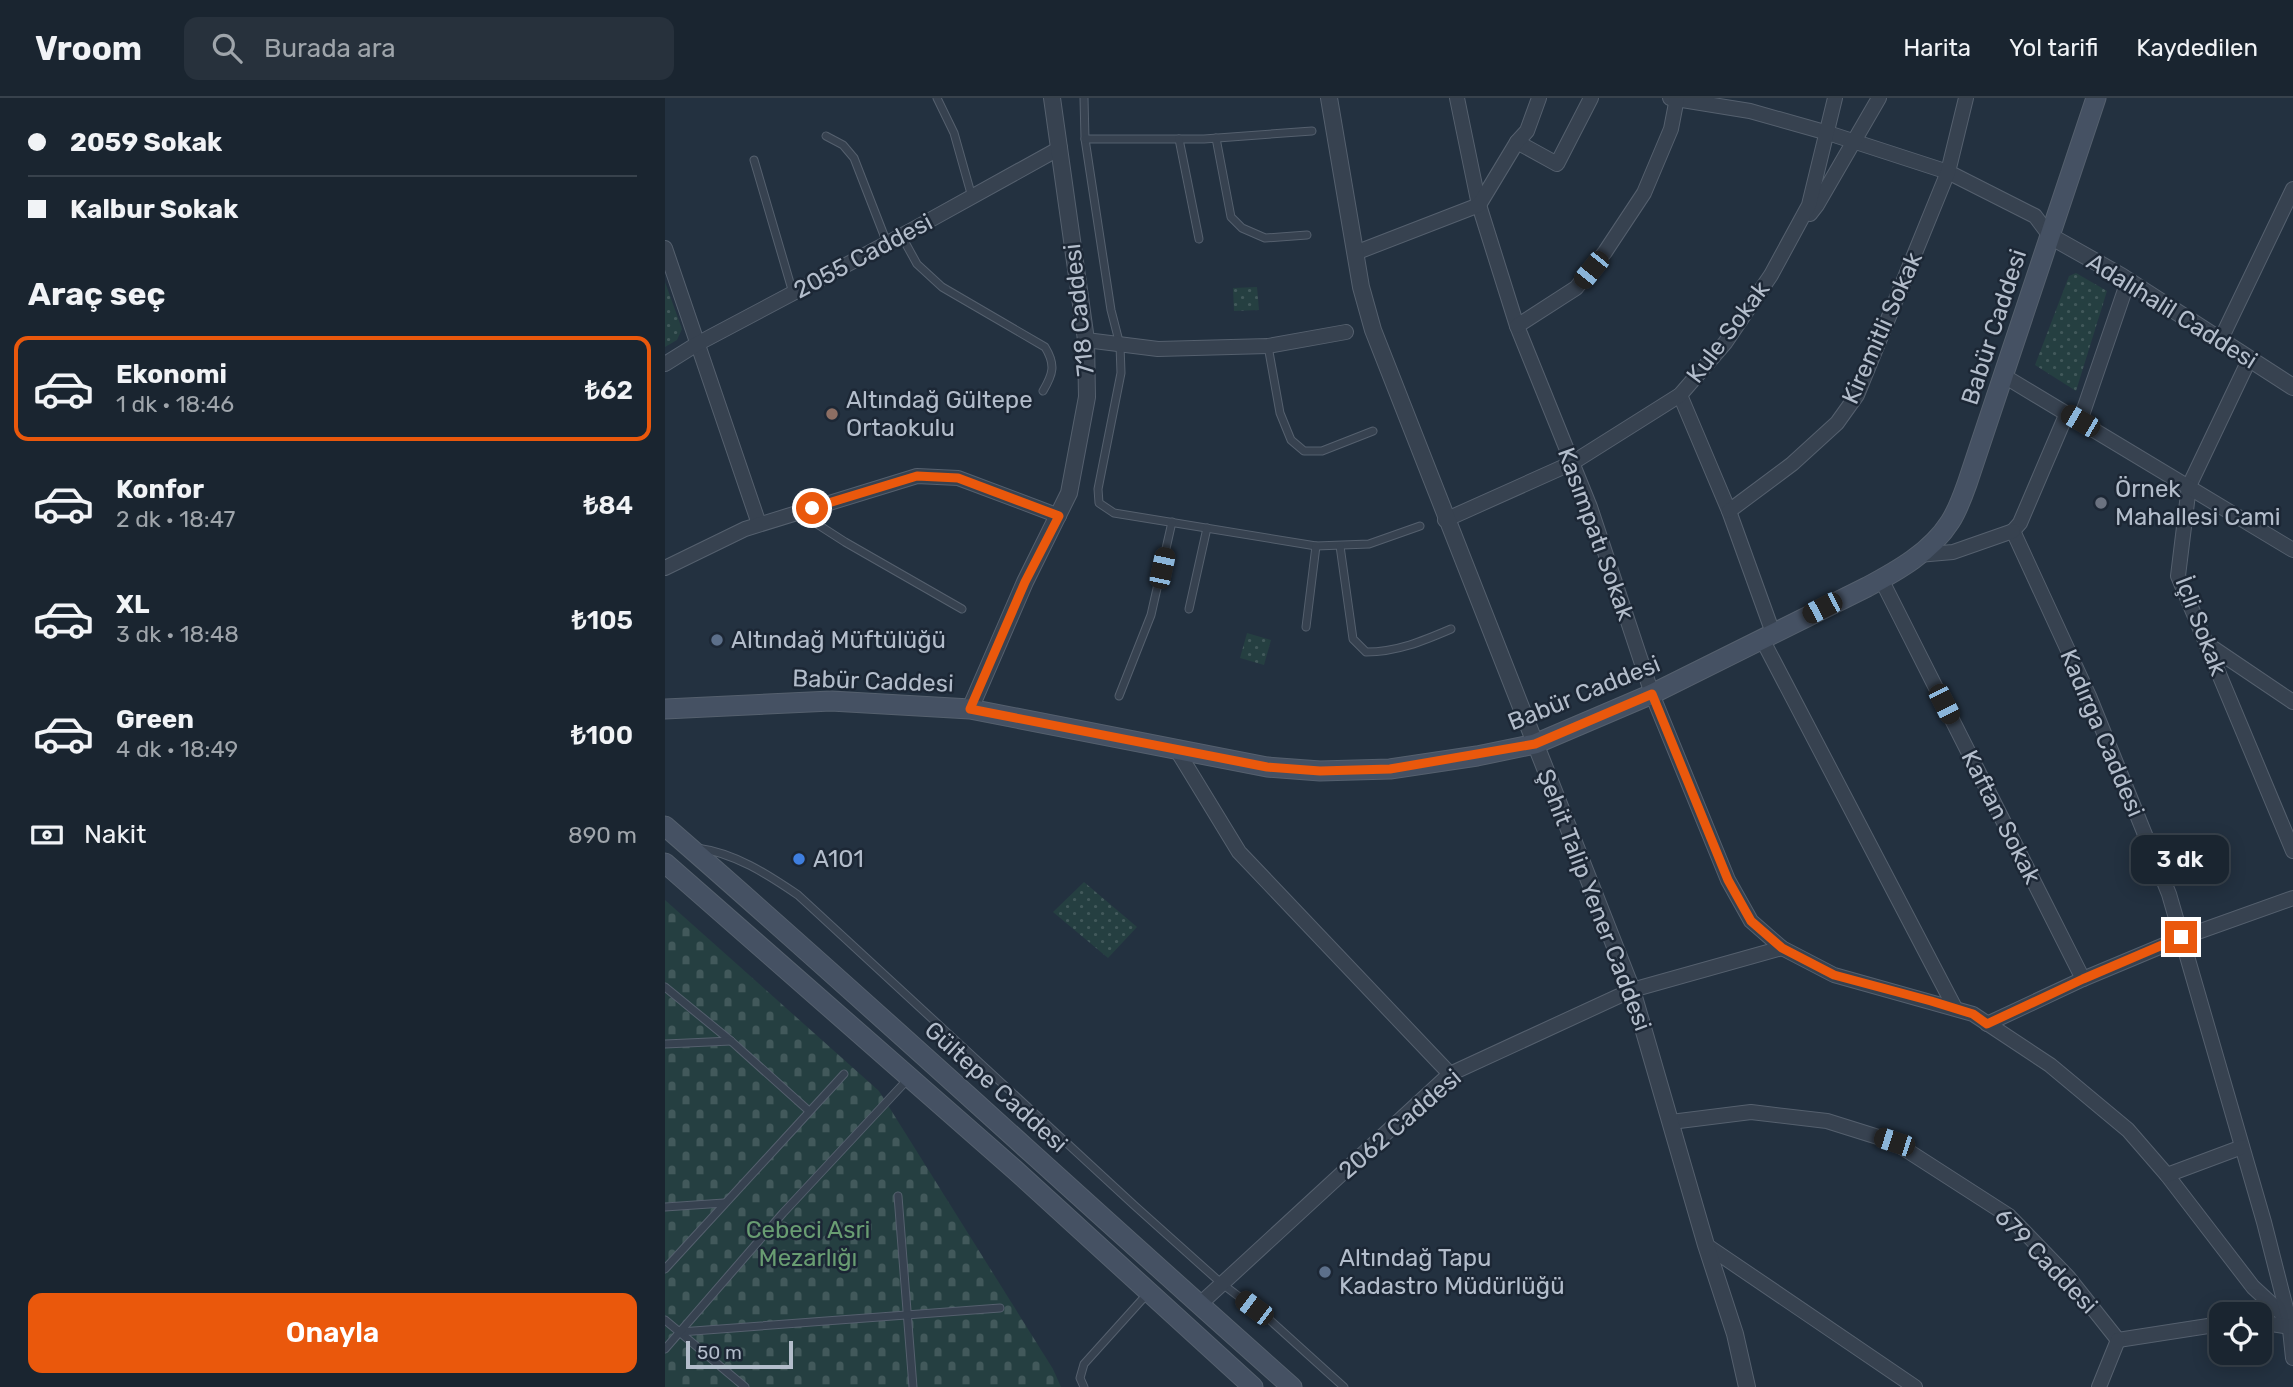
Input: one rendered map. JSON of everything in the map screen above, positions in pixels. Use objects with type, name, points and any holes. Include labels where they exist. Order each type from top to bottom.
[{"type":"main road","name":"Babür Caddesi","points":[[669,710],[831,701],[970,709],[1267,767],[1320,771],[1390,769],[1535,744],[1652,694],[1881,579],[1918,555],[1944,531],[1958,508],[2096,98]]},
{"type":"main road","name":"Gültepe Caddesi","points":[[665,826],[1031,1150],[1292,1387]]},
{"type":"main road","name":"Gültepe Caddesi","points":[[665,863],[910,1078],[1253,1387]]},
{"type":"street","name":"718 Caddesi","points":[[970,709],[1025,582],[1069,493],[1087,397],[1086,340],[1052,98]]},
{"type":"street","name":"Şehit Talip Yener Caddesi","points":[[1329,98],[1355,253],[1373,330],[1445,520],[1632,990],[1737,1343],[1747,1387]]},
{"type":"street","name":"Kasımpatı Sokak","points":[[1457,98],[1479,205],[1517,327],[1590,507],[1652,694],[1728,880],[1751,921],[1782,948],[1834,975],[1973,1014],[2050,1065],[2128,1130],[2167,1175],[2253,1287],[2289,1324]]},
{"type":"street","points":[[1355,253],[1479,205],[1517,142],[1527,131],[1539,98]]},
{"type":"street","points":[[1517,142],[1557,164],[1591,98]]},
{"type":"street","name":"Kule Sokak","points":[[1445,520],[1572,463],[1680,395],[1725,343],[1771,275],[1809,205],[1835,98]]},
{"type":"street","points":[[1794,232],[1817,205],[1879,98]]},
{"type":"street","name":"Kiremitli Sokak","points":[[1729,511],[1792,464],[1837,423],[1857,395],[1948,172],[1965,98]]},
{"type":"street","points":[[1517,327],[1576,288],[1605,252],[1644,193],[1671,129],[1674,99],[1750,111],[1948,172],[2035,216],[2050,236]]},
{"type":"street","name":"2055 Caddesi","points":[[665,363],[1060,148]]},
{"type":"street","points":[[2220,341],[2293,188]]},
{"type":"street","name":"Adalıhalil Caddesi","points":[[2050,236],[2128,281],[2293,387]]},
{"type":"street","points":[[665,248],[759,524]]},
{"type":"street","points":[[1918,555],[1953,552],[2014,531],[2073,417],[2128,281]]},
{"type":"street","points":[[1086,340],[1158,349],[1268,346],[1346,332]]},
{"type":"street","name":"İçli Sokak","points":[[2249,360],[2189,486],[2178,576],[2293,851]]},
{"type":"street","points":[[2004,376],[2293,550]]},
{"type":"street","points":[[1680,395],[1729,511],[1768,636],[1955,1008]]},
{"type":"street","points":[[665,568],[745,529],[917,476],[958,478],[1059,516]]},
{"type":"street","name":"Kadırga Caddesi","points":[[2014,531],[2089,696],[2169,894],[2242,1147],[2289,1324],[2293,1358]]},
{"type":"street","name":"Kaftan Sokak","points":[[1881,579],[2083,979]]},
{"type":"street","points":[[2206,643],[2293,702]]},
{"type":"street","points":[[1178,751],[1239,852],[1450,1074]]},
{"type":"street","points":[[1987,1024],[2181,937],[2293,898]]},
{"type":"street","name":"2062 Caddesi","points":[[1199,1305],[1450,1074],[1632,990],[1782,948]]},
{"type":"street","name":"679 Caddesi","points":[[1671,1122],[1751,1112],[1826,1121],[1894,1142],[2009,1216],[2068,1277],[2118,1340]]},
{"type":"street","points":[[2167,1175],[2242,1147]]},
{"type":"street","points":[[1706,1245],[1915,1387]]},
{"type":"street","points":[[2272,1323],[2289,1324]]},
{"type":"street","points":[[2099,1387],[2118,1340],[2209,1326]]},
{"type":"lane","points":[[937,98],[954,133],[972,197]]},
{"type":"lane","points":[[1084,98],[1086,139],[1111,310],[1120,345],[1121,373],[1098,489],[1099,503],[1114,513],[1316,546],[1369,544],[1420,526]]},
{"type":"lane","points":[[1086,139],[1216,138],[1312,131]]},
{"type":"lane","points":[[826,136],[843,145],[854,158],[887,243]]},
{"type":"lane","points":[[1216,138],[1231,217],[1242,228],[1265,238],[1307,235]]},
{"type":"lane","points":[[1179,139],[1199,240]]},
{"type":"lane","points":[[754,160],[793,293]]},
{"type":"lane","points":[[901,236],[917,264],[942,287],[1045,347],[1053,359],[1053,373],[1042,391]]},
{"type":"lane","points":[[1268,346],[1280,413],[1291,440],[1304,451],[1322,452],[1373,430]]},
{"type":"lane","points":[[812,508],[817,524],[962,609]]},
{"type":"lane","points":[[1119,696],[1151,615],[1172,522]]},
{"type":"lane","points":[[1189,609],[1207,528]]},
{"type":"lane","points":[[1306,627],[1316,546]]},
{"type":"lane","points":[[1340,547],[1353,639],[1366,652],[1405,648],[1451,629]]},
{"type":"lane","points":[[690,847],[717,851],[755,867],[798,895],[1221,1283],[1271,1321],[1344,1387]]},
{"type":"lane","points":[[665,987],[731,1041],[809,1111]]},
{"type":"lane","points":[[665,1044],[731,1041]]},
{"type":"lane","points":[[665,1269],[844,1074]]},
{"type":"lane","points":[[665,1349],[783,1213],[910,1078]]},
{"type":"lane","points":[[898,1196],[913,1387]]},
{"type":"lane","points":[[665,1207],[725,1203]]},
{"type":"lane","points":[[1084,1387],[1080,1378],[1084,1364],[1148,1292]]},
{"type":"lane","points":[[680,1332],[1000,1308]]},
{"type":"lane","points":[[665,1320],[745,1387]]},
{"type":"green space","points":[[2076,273],[2107,291],[2076,391],[2035,365],[2069,276]]},
{"type":"green space","points":[[665,282],[682,329],[677,340],[665,347]]},
{"type":"green space","points":[[1257,287],[1259,310],[1234,311],[1233,288]]},
{"type":"green space","points":[[1247,633],[1271,640],[1264,665],[1240,658]]},
{"type":"green space","points":[[1084,882],[1137,927],[1108,958],[1053,912]]},
{"type":"green space","name":"Cebeci Asri Mezarlığı","points":[[665,900],[879,1091],[1053,1369],[1061,1387],[665,1387]]},
{"type":"place","name":"Altındağ Gültepe Ortaokulu","points":[[832,414]]},
{"type":"place","name":"Örnek Mahallesi Cami","points":[[2101,503]]},
{"type":"place","name":"Altındağ Müftülüğü","points":[[717,640]]},
{"type":"place","name":"A101","points":[[799,859]]},
{"type":"place","name":"Altındağ Tapu Kadastro Müdürlüğü","points":[[1325,1272]]},
{"type":"route","points":[[812,508],[917,476],[958,478],[1059,516],[1025,582],[970,709],[1267,767],[1320,771],[1390,769],[1517,749],[1535,744],[1652,694],[1728,880],[1751,921],[1782,948],[1834,975],[1973,1014],[1987,1024],[2181,937]]}]
